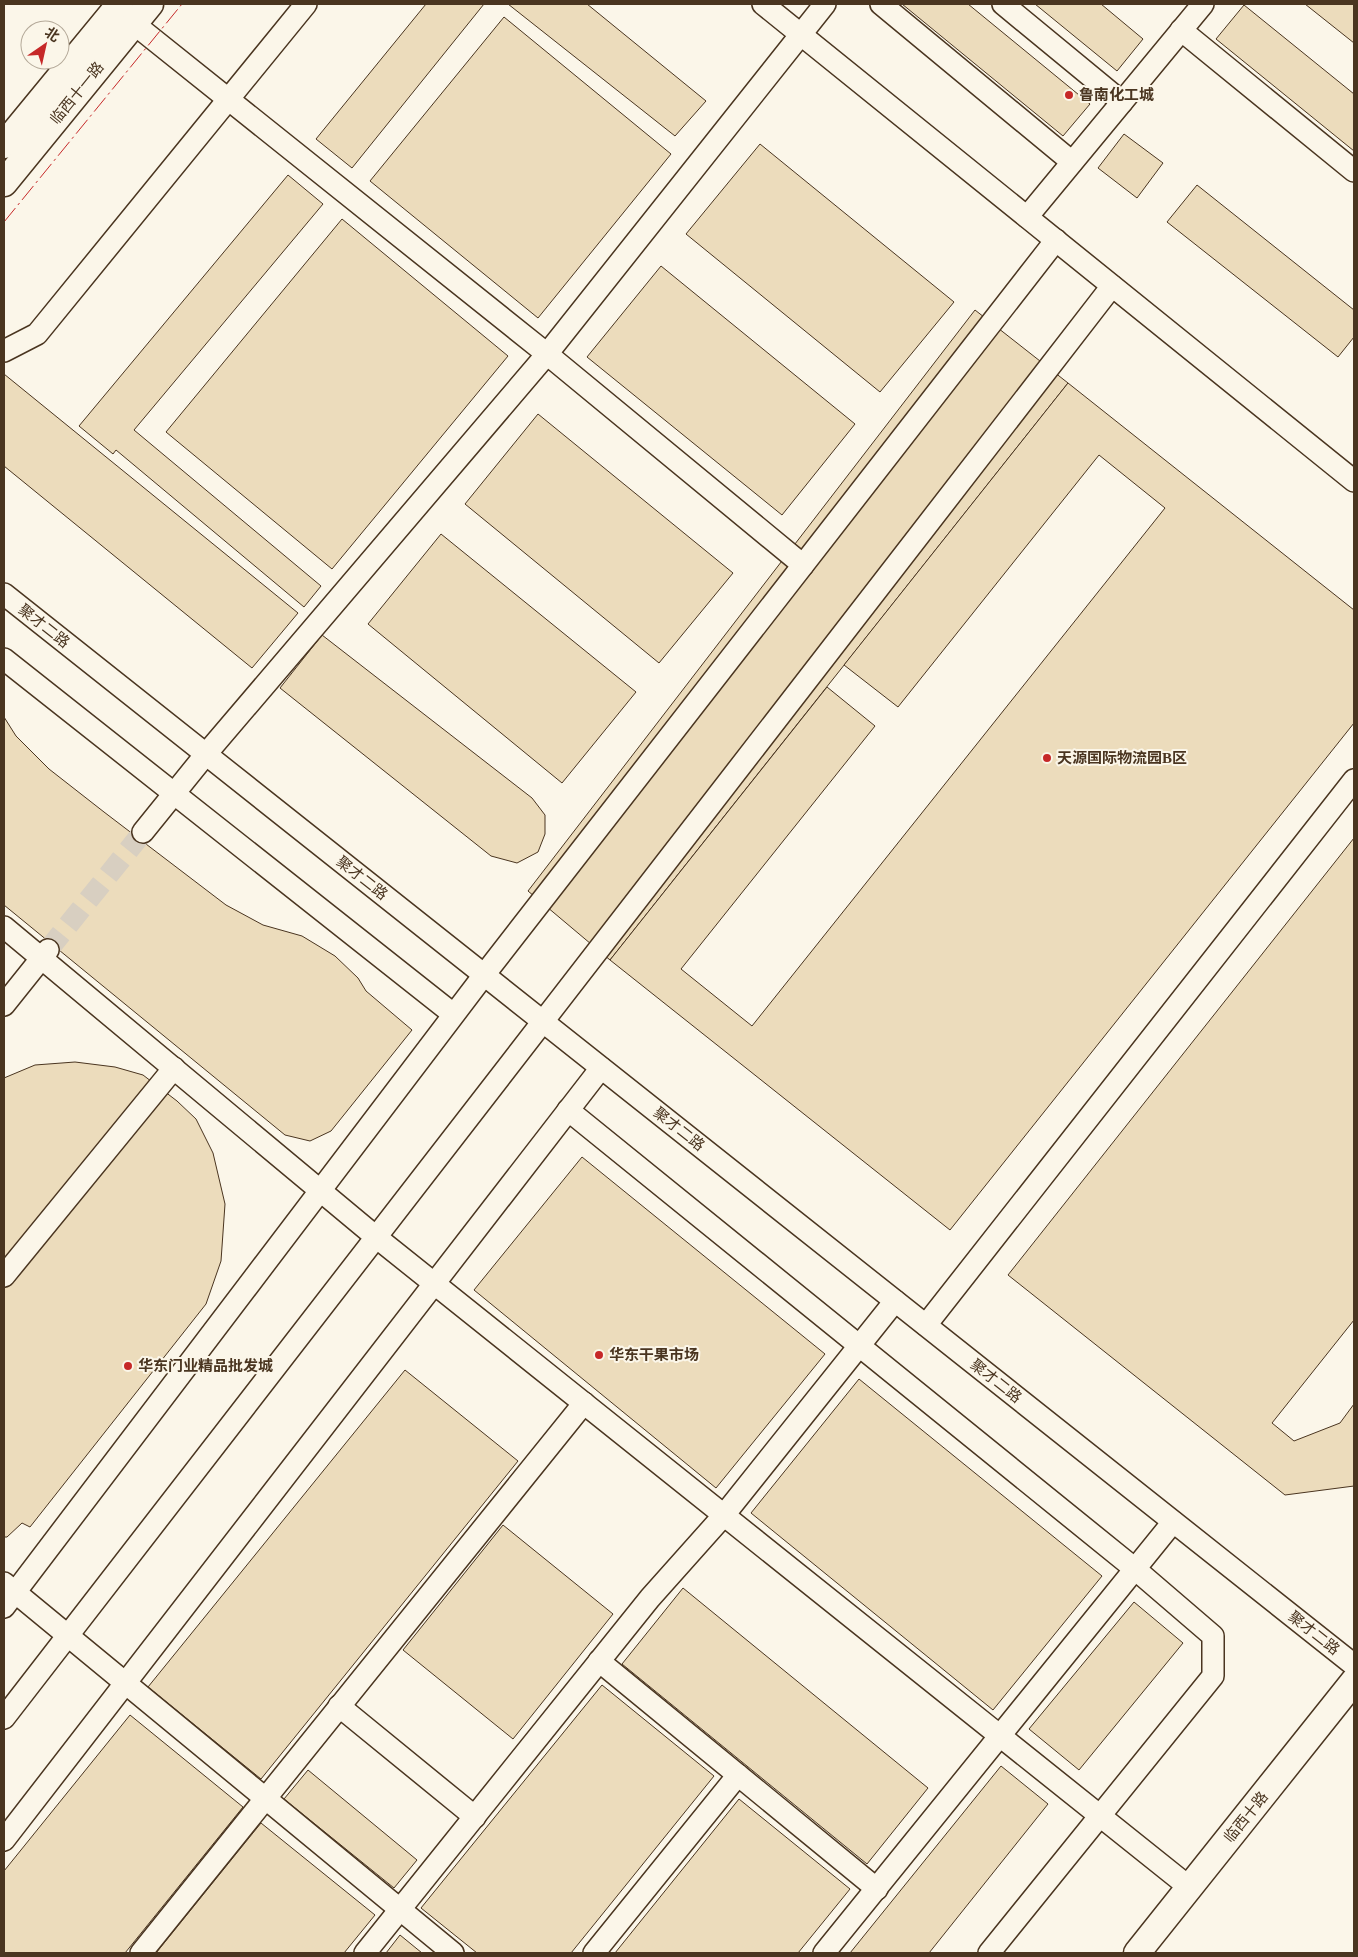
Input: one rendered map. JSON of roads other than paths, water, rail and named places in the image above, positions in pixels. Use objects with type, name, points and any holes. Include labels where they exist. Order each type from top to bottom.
[{"type":"main road","name":"临西十一路","points":[[4,145],[134,10]]},
{"type":"main road","name":"临西十一路","points":[[4,183],[134,10]]},
{"type":"main road","name":"临西十路","points":[[1137,1953],[1354,1681]]},
{"type":"street","points":[[4,351],[37,334],[306,4]]},
{"type":"street","points":[[763,4],[1354,481]]},
{"type":"street","points":[[143,832],[206,754],[547,354],[825,4]]},
{"type":"street","points":[[881,4],[1072,162]]},
{"type":"street","points":[[1004,4],[1122,102]]},
{"type":"street","points":[[1027,217],[1203,4]]},
{"type":"street","points":[[134,10],[228,100],[547,354],[802,566]]},
{"type":"street","points":[[1181,30],[1354,171]]},
{"type":"street","points":[[453,1953],[67,1636],[8,1594],[453,1014],[1056,240]]},
{"type":"street","points":[[4,1718],[1112,286]]},
{"type":"street","name":"聚才二路","points":[[4,594],[1354,1665]]},
{"type":"street","points":[[4,659],[453,1014]]},
{"type":"street","points":[[926,1326],[1354,780]]},
{"type":"street","points":[[4,927],[45,954],[174,1068],[376,1237],[1189,1888]]},
{"type":"street","points":[[4,1005],[45,954]]},
{"type":"street","points":[[4,1276],[174,1068]]},
{"type":"street","points":[[4,1840],[601,1068]]},
{"type":"street","points":[[568,1110],[1135,1569],[1213,1636],[1213,1676],[989,1953]]},
{"type":"street","points":[[366,1953],[650,1598],[724,1515],[895,1301]]},
{"type":"street","points":[[141,1953],[584,1403]]},
{"type":"street","points":[[824,1953],[1173,1522]]},
{"type":"street","points":[[599,1661],[876,1889]]},
{"type":"street","points":[[339,1706],[475,1817]]},
{"type":"street","points":[[594,1953],[738,1775]]},
{"type":"tunnel","points":[[48,950],[143,832]]},
{"type":"place","name":"鲁南化工城","points":[[1069,95]]},
{"type":"place","name":"天源国际物流园B区","points":[[1047,758]]},
{"type":"place","name":"华东干果市场","points":[[599,1355]]},
{"type":"place","name":"华东门业精品批发城","points":[[128,1366]]}]
